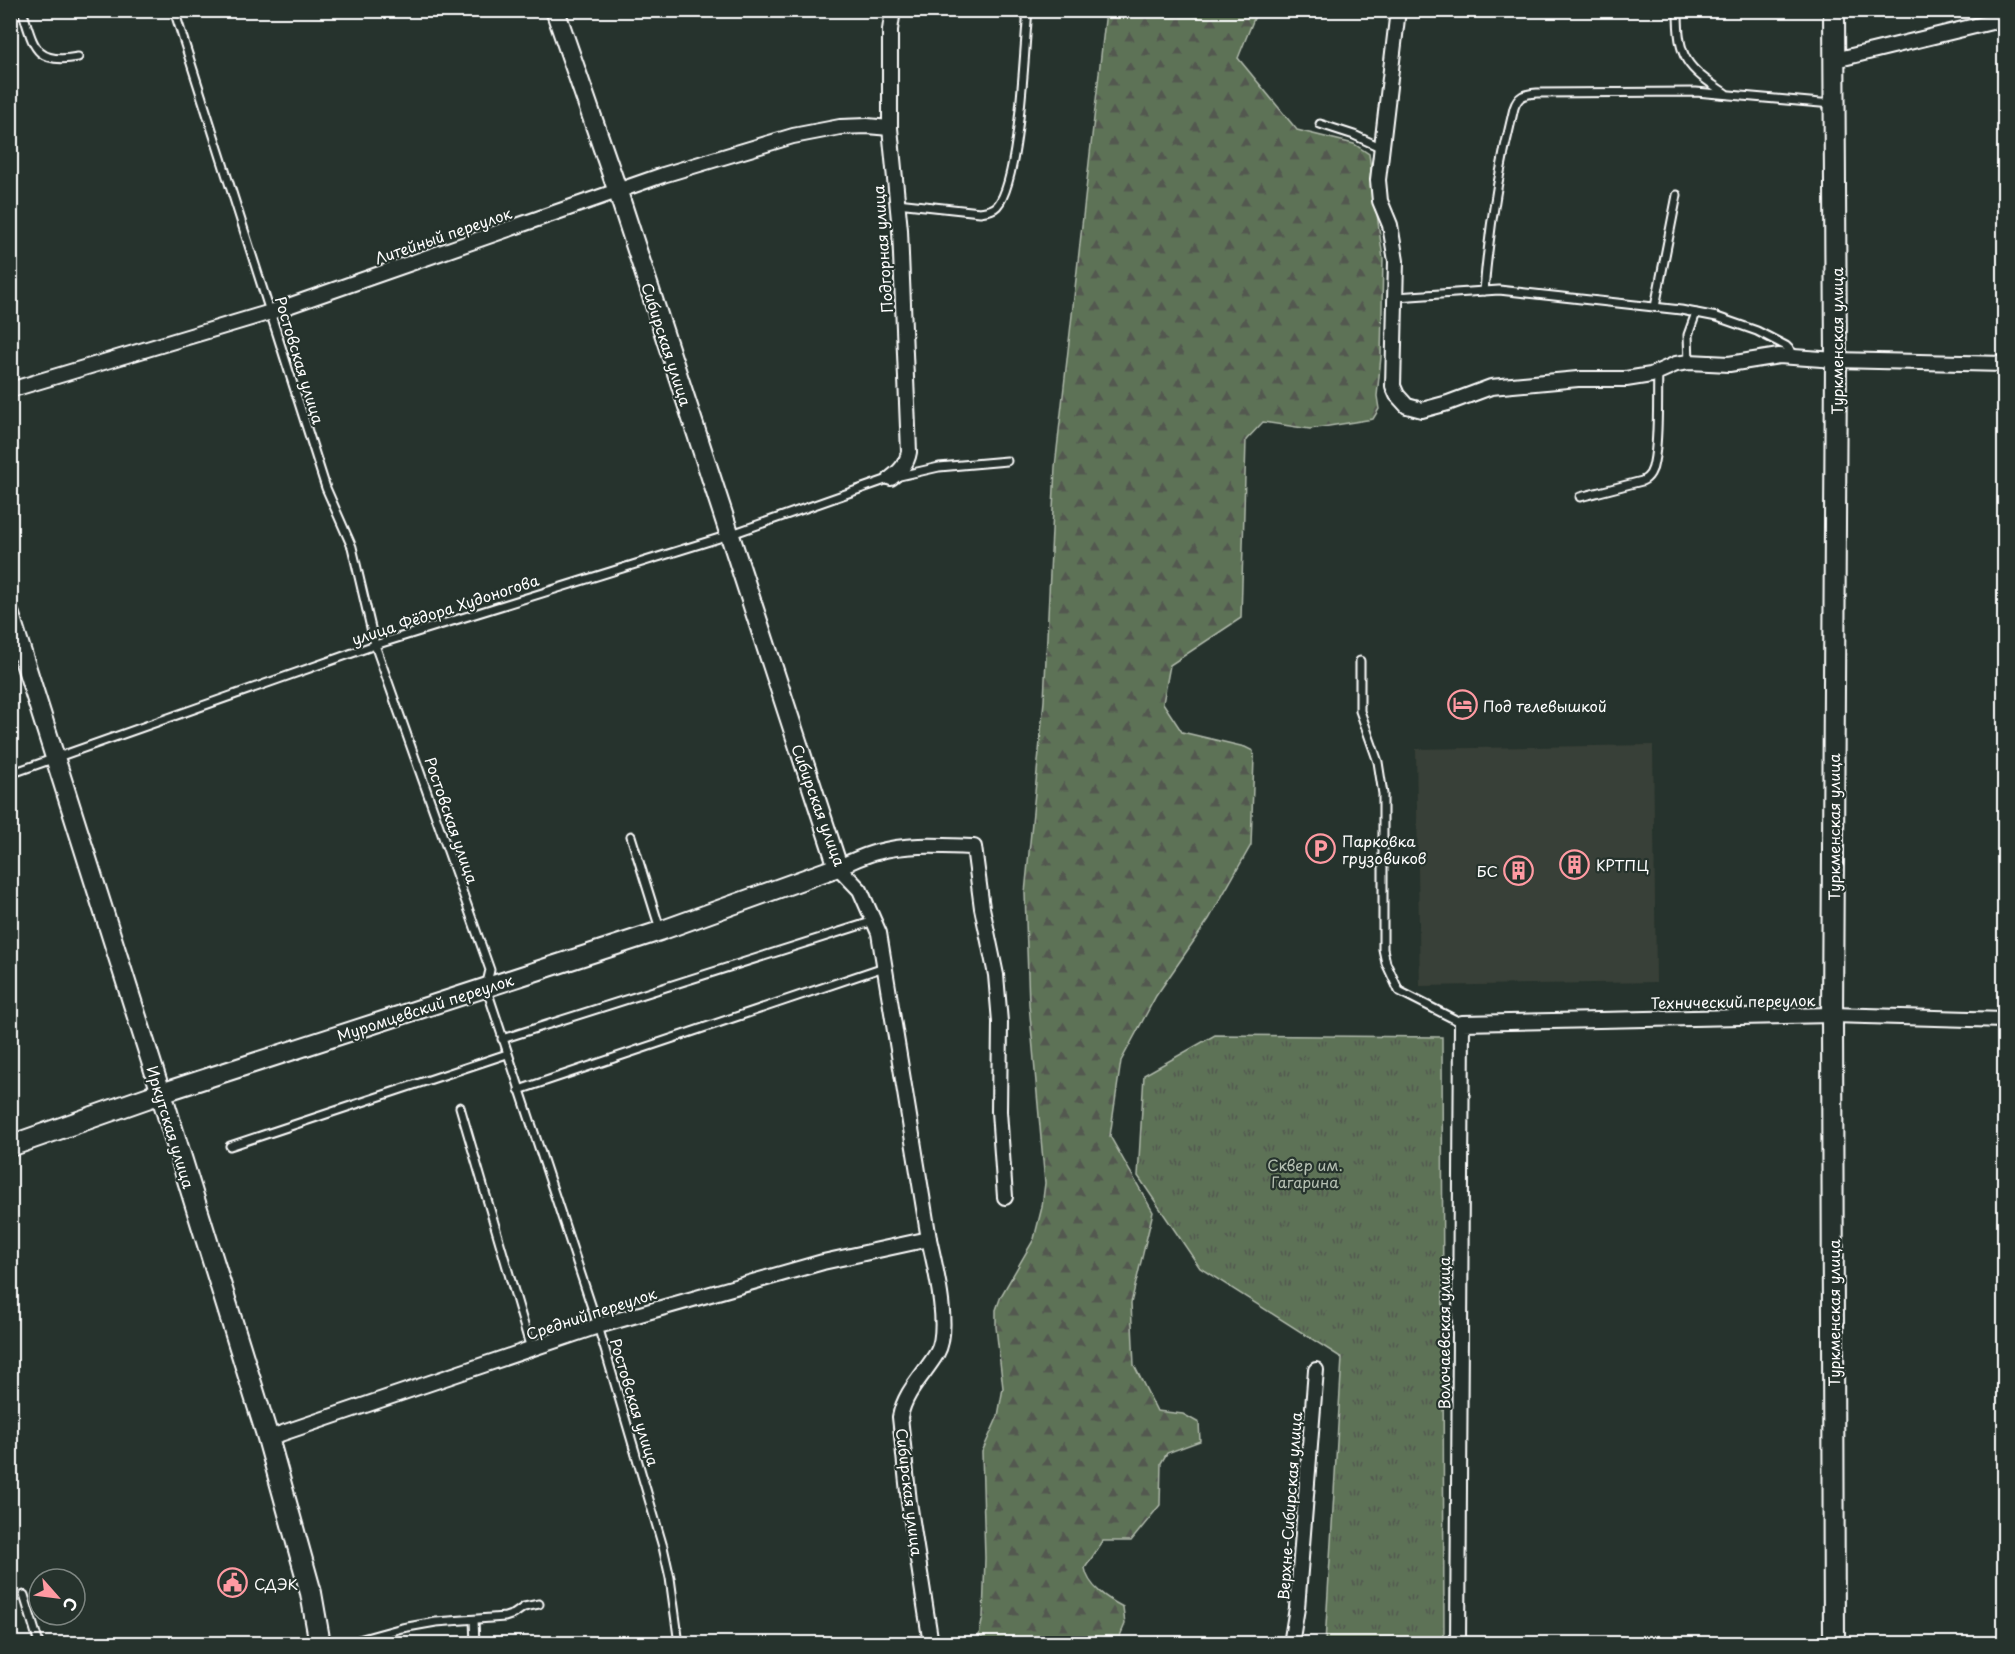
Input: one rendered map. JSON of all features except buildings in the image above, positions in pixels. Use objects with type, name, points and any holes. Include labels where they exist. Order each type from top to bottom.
[{"type":"main road","name":"Туркменская улица","points":[[1834,10],[1836,360],[1832,1015],[1834,1644]]},
{"type":"main road","name":"Муромцевский переулок","points":[[10,1146],[160,1093]]},
{"type":"main road","name":"Иркутская улица","points":[[160,1093],[268,1438],[311,1593],[320,1644]]},
{"type":"street","name":"Сибирская улица","points":[[555,10],[618,192],[838,867],[860,890],[879,933],[929,1239],[940,1288],[942,1340],[939,1351],[908,1393],[900,1417],[909,1502],[931,1644]]},
{"type":"street","name":"Подгорная улица","points":[[891,478],[905,464],[909,452],[897,203],[890,128],[892,10]]},
{"type":"street","points":[[1398,10],[1378,192],[1393,238],[1397,273],[1393,386],[1401,401],[1412,409],[1422,410],[1448,403],[1491,387],[1578,379],[1626,379],[1651,375],[1676,364],[1689,362],[1729,364],[1764,357],[1797,357],[2004,364]]},
{"type":"street","points":[[1834,60],[2004,18]]},
{"type":"street","name":"Литейный переулок","points":[[10,390],[271,312],[663,175],[793,136],[840,127],[890,128]]},
{"type":"street","name":"Иркутская улица","points":[[10,615],[160,1093]]},
{"type":"street","points":[[838,867],[893,848],[974,847],[982,908],[996,975],[1000,1022],[999,1111],[1005,1197]]},
{"type":"street","name":"Муромцевский переулок","points":[[160,1093],[660,931],[838,867]]},
{"type":"street","name":"Технический переулок","points":[[1462,1023],[1832,1015],[2004,1020]]},
{"type":"street","name":"Волочаевская улица","points":[[1458,1644],[1462,1023]]},
{"type":"street","name":"Средний переулок","points":[[268,1438],[598,1326],[823,1262],[929,1239]]},
{"type":"street","name":"Верхне-Сибирская улица","points":[[1291,1644],[1297,1608],[1316,1370]]},
{"type":"lane","points":[[22,10],[33,43],[44,56],[51,60],[78,57]]},
{"type":"lane","name":"Ростовская улица","points":[[174,10],[327,488],[352,547],[375,645],[490,970],[486,987],[598,1326],[663,1547],[670,1578],[679,1644]]},
{"type":"lane","points":[[897,203],[980,212],[993,210],[1001,201],[1014,163],[1028,10]]},
{"type":"lane","points":[[1678,10],[1678,32],[1686,60],[1693,71],[1728,94]]},
{"type":"lane","points":[[1484,291],[1490,226],[1496,193],[1514,108],[1518,98],[1522,95],[1696,92],[1835,104]]},
{"type":"lane","points":[[1320,124],[1382,148]]},
{"type":"lane","points":[[1655,307],[1677,195]]},
{"type":"lane","points":[[1396,297],[1513,291],[1696,312],[1717,317],[1773,338],[1797,357]]},
{"type":"lane","points":[[1689,362],[1688,335],[1696,312]]},
{"type":"lane","points":[[1580,498],[1642,481],[1647,479],[1651,473],[1655,455],[1658,371]]},
{"type":"lane","name":"улица Фёдора Худоногова","points":[[10,774],[375,645],[729,535],[891,478],[939,467],[1007,461]]},
{"type":"lane","points":[[1360,660],[1360,711],[1378,762],[1383,794],[1383,950],[1386,963],[1399,991],[1462,1023]]},
{"type":"lane","points":[[631,836],[660,931]]},
{"type":"lane","points":[[502,1040],[874,921]]},
{"type":"lane","points":[[519,1090],[884,967]]},
{"type":"lane","points":[[230,1146],[507,1054]]},
{"type":"lane","points":[[460,1107],[531,1349]]},
{"type":"lane","points":[[24,1595],[39,1644]]},
{"type":"lane","points":[[344,1644],[402,1628],[436,1622],[505,1617],[524,1607],[539,1604]]},
{"type":"lane","points":[[474,1620],[475,1644]]},
{"type":"shaded area","points":[[1653,745],[1656,982],[1420,986],[1416,749]]},
{"type":"green space","points":[[1106,11],[1257,11],[1238,58],[1297,130],[1354,144],[1369,154],[1383,259],[1381,357],[1377,396],[1379,409],[1373,419],[1310,429],[1263,422],[1246,440],[1241,618],[1170,665],[1163,703],[1182,732],[1245,747],[1253,751],[1254,757],[1251,845],[1209,919],[1156,996],[1121,1061],[1110,1136],[1153,1212],[1131,1303],[1134,1365],[1157,1411],[1183,1414],[1199,1423],[1200,1441],[1167,1453],[1161,1463],[1160,1505],[1131,1541],[1103,1541],[1085,1568],[1094,1587],[1123,1607],[1125,1624],[1117,1643],[987,1643],[979,1635],[983,1617],[985,1558],[982,1452],[998,1416],[1003,1388],[996,1310],[1001,1296],[1034,1239],[1045,1183],[1029,1004],[1025,893],[1044,701],[1055,467]]},
{"type":"green space","name":"Сквер им. Гагарина","points":[[1215,1035],[1442,1037],[1444,1643],[1325,1643],[1342,1358],[1200,1268],[1138,1176],[1144,1075]]},
{"type":"place","name":"Под телевышкой","points":[[1462,705]]},
{"type":"place","name":"Парковка грузовиков","points":[[1321,849]]},
{"type":"place","name":"КРТПЦ","points":[[1575,864]]},
{"type":"place","name":"БС","points":[[1519,870]]},
{"type":"place","name":"СДЭК","points":[[233,1583]]}]
